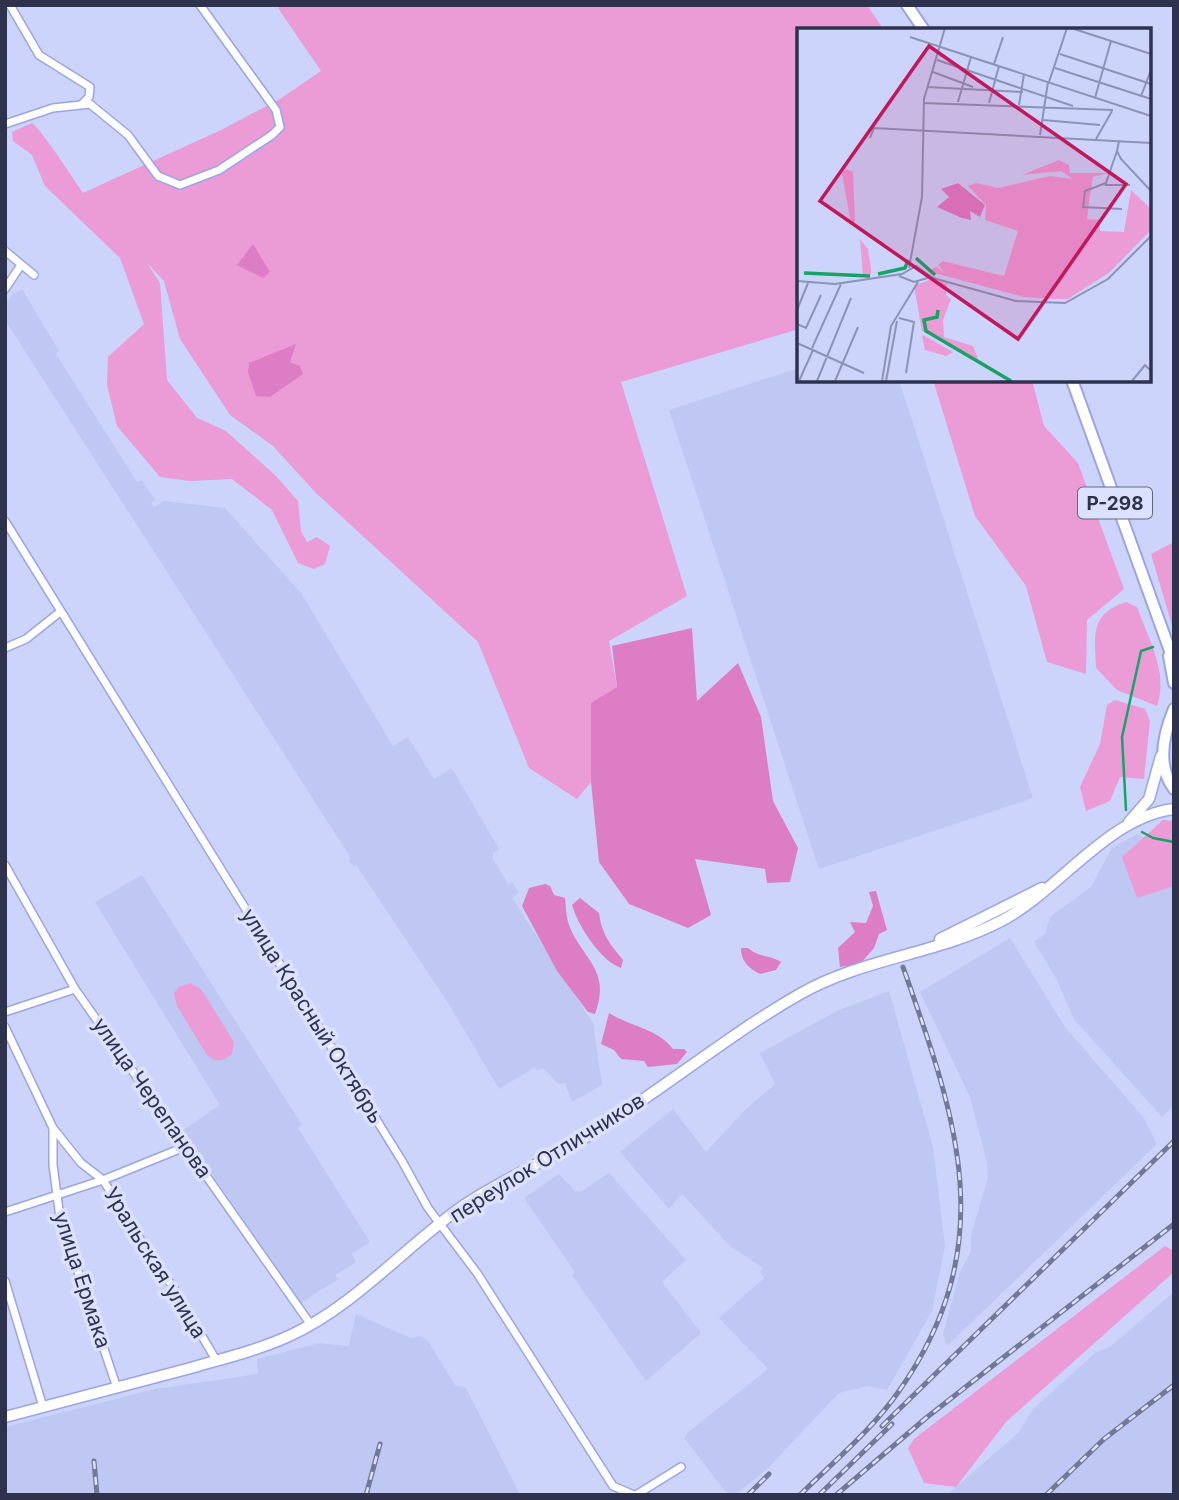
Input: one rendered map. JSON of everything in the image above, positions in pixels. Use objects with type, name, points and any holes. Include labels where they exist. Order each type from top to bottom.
[{"type":"highway","points":[[907,5],[923,28]]},
{"type":"highway","name":"Р-298","points":[[1073,382],[1171,657],[1174,683]]},
{"type":"highway","points":[[1174,709],[1162,752],[1164,772],[1174,789]]},
{"type":"main road","points":[[1119,832],[1149,799],[1156,783],[1162,752]]},
{"type":"main road","points":[[1119,832],[1148,816],[1174,809]]},
{"type":"main road","name":"переулок Отличников","points":[[5,1417],[216,1360],[262,1346],[311,1325],[441,1223],[490,1190],[594,1132],[736,1033],[835,976],[930,946],[1049,884],[1119,832]]},
{"type":"street","points":[[10,5],[39,55],[90,87],[89,97],[82,104]]},
{"type":"street","points":[[5,124],[53,108],[90,104],[135,142],[158,176],[180,185],[219,170],[280,127],[276,110],[200,5]]},
{"type":"street","points":[[5,251],[34,275]]},
{"type":"street","points":[[5,289],[21,265]]},
{"type":"street","name":"улица Красный Октябрь","points":[[5,521],[395,1150],[428,1208],[477,1273],[613,1486],[635,1495],[681,1467]]},
{"type":"street","points":[[5,648],[26,639],[60,612]]},
{"type":"street","name":"улица Черепанова","points":[[5,865],[75,989],[311,1325]]},
{"type":"street","points":[[5,1012],[75,989]]},
{"type":"street","name":"Уральская улица","points":[[5,1027],[53,1128],[81,1163],[103,1180],[162,1274],[172,1285],[216,1360]]},
{"type":"street","name":"улица Ермака","points":[[53,1128],[56,1195],[60,1218],[117,1388]]},
{"type":"street","points":[[5,1212],[103,1180],[187,1146]]},
{"type":"street","points":[[5,1281],[43,1407]]},
{"type":"shaded area","points":[[282,5],[867,5],[883,28],[797,28],[797,330],[621,382],[687,596],[609,641],[617,687],[591,704],[591,782],[577,799],[529,768],[478,642],[316,493],[273,446],[230,415],[180,339],[164,281],[147,263],[160,283],[167,380],[197,418],[226,431],[275,475],[298,501],[301,531],[307,542],[317,537],[330,546],[325,564],[314,569],[298,563],[272,510],[232,479],[190,481],[160,477],[117,426],[107,385],[108,357],[144,324],[120,258],[45,186],[32,155],[13,141],[12,132],[32,123],[50,144],[83,193],[221,130],[280,99],[321,71],[278,8]]},
{"type":"shaded area","points":[[253,244],[270,272],[263,278],[237,265]]},
{"type":"shaded area","points":[[22,289],[59,351],[56,354],[137,482],[142,480],[155,500],[151,503],[154,507],[164,501],[225,508],[301,593],[393,746],[408,737],[434,779],[452,768],[499,849],[493,853],[493,859],[508,884],[512,882],[519,892],[512,898],[593,1023],[602,1085],[572,1102],[565,1083],[559,1084],[543,1068],[537,1071],[535,1067],[499,1089],[450,1006],[356,865],[353,866],[349,860],[351,858],[5,320],[5,306],[11,296]]},
{"type":"shaded area","points":[[296,344],[290,362],[300,366],[303,374],[270,397],[256,396],[248,372],[249,363]]},
{"type":"shaded area","points":[[797,369],[797,382],[900,382],[1033,798],[819,869],[669,410]]},
{"type":"shaded area","points":[[934,382],[1033,382],[1044,426],[1078,463],[1124,589],[1087,620],[1086,674],[1047,662],[1026,586],[975,516]]},
{"type":"shaded area","points":[[1174,542],[1174,632],[1151,554]]},
{"type":"shaded area","points":[[1126,602],[1137,607],[1156,656],[1160,681],[1157,706],[1117,690],[1096,668],[1095,636],[1100,620],[1114,607]]},
{"type":"shaded area","points":[[692,628],[697,701],[738,663],[761,717],[773,801],[798,848],[790,882],[767,883],[765,869],[695,859],[711,915],[688,928],[629,904],[599,862],[591,782],[591,703],[617,687],[612,646]]},
{"type":"shaded area","points":[[1115,700],[1145,709],[1150,721],[1144,779],[1120,777],[1110,801],[1086,811],[1080,787],[1100,744],[1107,705]]},
{"type":"shaded area","points":[[1163,820],[1174,821],[1174,886],[1137,898],[1122,857]]},
{"type":"shaded area","points":[[1137,834],[1165,849],[1174,849],[1174,1105],[1162,1117],[1074,1019],[1056,978],[1034,942],[1045,934],[1050,917],[1091,887],[1112,848]]},
{"type":"shaded area","points":[[142,875],[302,1125],[298,1128],[370,1242],[352,1254],[356,1262],[335,1275],[338,1279],[301,1303],[182,1131],[220,1105],[95,902]]},
{"type":"shaded area","points":[[545,884],[550,886],[554,895],[565,898],[569,925],[598,975],[599,999],[595,1014],[588,1012],[557,971],[522,906],[529,888]]},
{"type":"shaded area","points":[[876,891],[887,930],[879,934],[874,948],[860,964],[840,967],[838,948],[855,932],[850,922],[866,923],[873,906],[869,892]]},
{"type":"shaded area","points":[[580,898],[599,913],[607,939],[623,960],[621,968],[598,951],[585,932],[572,905]]},
{"type":"shaded area","points":[[1010,938],[1065,1027],[1144,1118],[1157,1144],[947,1346],[943,1334],[960,1272],[971,1251],[971,1235],[988,1178],[987,1162],[970,1097],[920,992]]},
{"type":"shaded area","points":[[741,948],[748,948],[781,962],[776,970],[760,974],[746,964]]},
{"type":"shaded area","points":[[190,983],[201,989],[234,1042],[232,1054],[226,1059],[216,1060],[207,1055],[177,1006],[174,993],[179,987]]},
{"type":"shaded area","points":[[889,991],[933,1147],[945,1246],[932,1311],[887,1390],[868,1386],[839,1393],[767,1469],[735,1495],[728,1495],[685,1439],[687,1433],[768,1369],[719,1318],[764,1278],[760,1272],[763,1268],[730,1246],[682,1194],[669,1209],[620,1152],[673,1109],[706,1152],[746,1109],[775,1084],[760,1053],[839,1010]]},
{"type":"shaded area","points":[[609,1013],[652,1032],[673,1049],[684,1049],[687,1052],[677,1064],[648,1067],[644,1061],[621,1059],[614,1050],[601,1044]]},
{"type":"shaded area","points":[[609,1173],[686,1260],[662,1282],[701,1333],[646,1381],[572,1275],[575,1272],[524,1198],[559,1174],[575,1191],[580,1192]]},
{"type":"shaded area","points":[[1165,1246],[1174,1251],[1174,1272],[1006,1422],[956,1487],[924,1483],[908,1448],[914,1439]]},
{"type":"shaded area","points":[[1174,1292],[1174,1495],[947,1495],[1019,1432],[1033,1409],[1096,1352],[1111,1346]]},
{"type":"shaded area","points":[[356,1314],[411,1338],[421,1336],[428,1341],[455,1385],[466,1388],[520,1495],[8,1495],[5,1484],[5,1427],[155,1389],[258,1374],[257,1359],[319,1343],[349,1346]]},
{"type":"waterway","points":[[1126,810],[1122,737],[1141,651],[1153,647]]},
{"type":"waterway","points":[[1142,832],[1153,838],[1174,842]]},
{"type":"railway","points":[[800,1495],[865,1432],[899,1391],[931,1337],[951,1284],[960,1233],[960,1181],[953,1130],[940,1077],[903,967]]},
{"type":"railway","points":[[882,1426],[1174,1141]]},
{"type":"railway","points":[[836,1495],[926,1418],[1174,1224]]},
{"type":"railway","points":[[1046,1495],[1104,1439],[1174,1385]]},
{"type":"railway","points":[[819,1495],[892,1424]]},
{"type":"railway","points":[[366,1495],[380,1444]]},
{"type":"railway","points":[[94,1461],[97,1495]]},
{"type":"railway","points":[[748,1495],[769,1474]]}]
